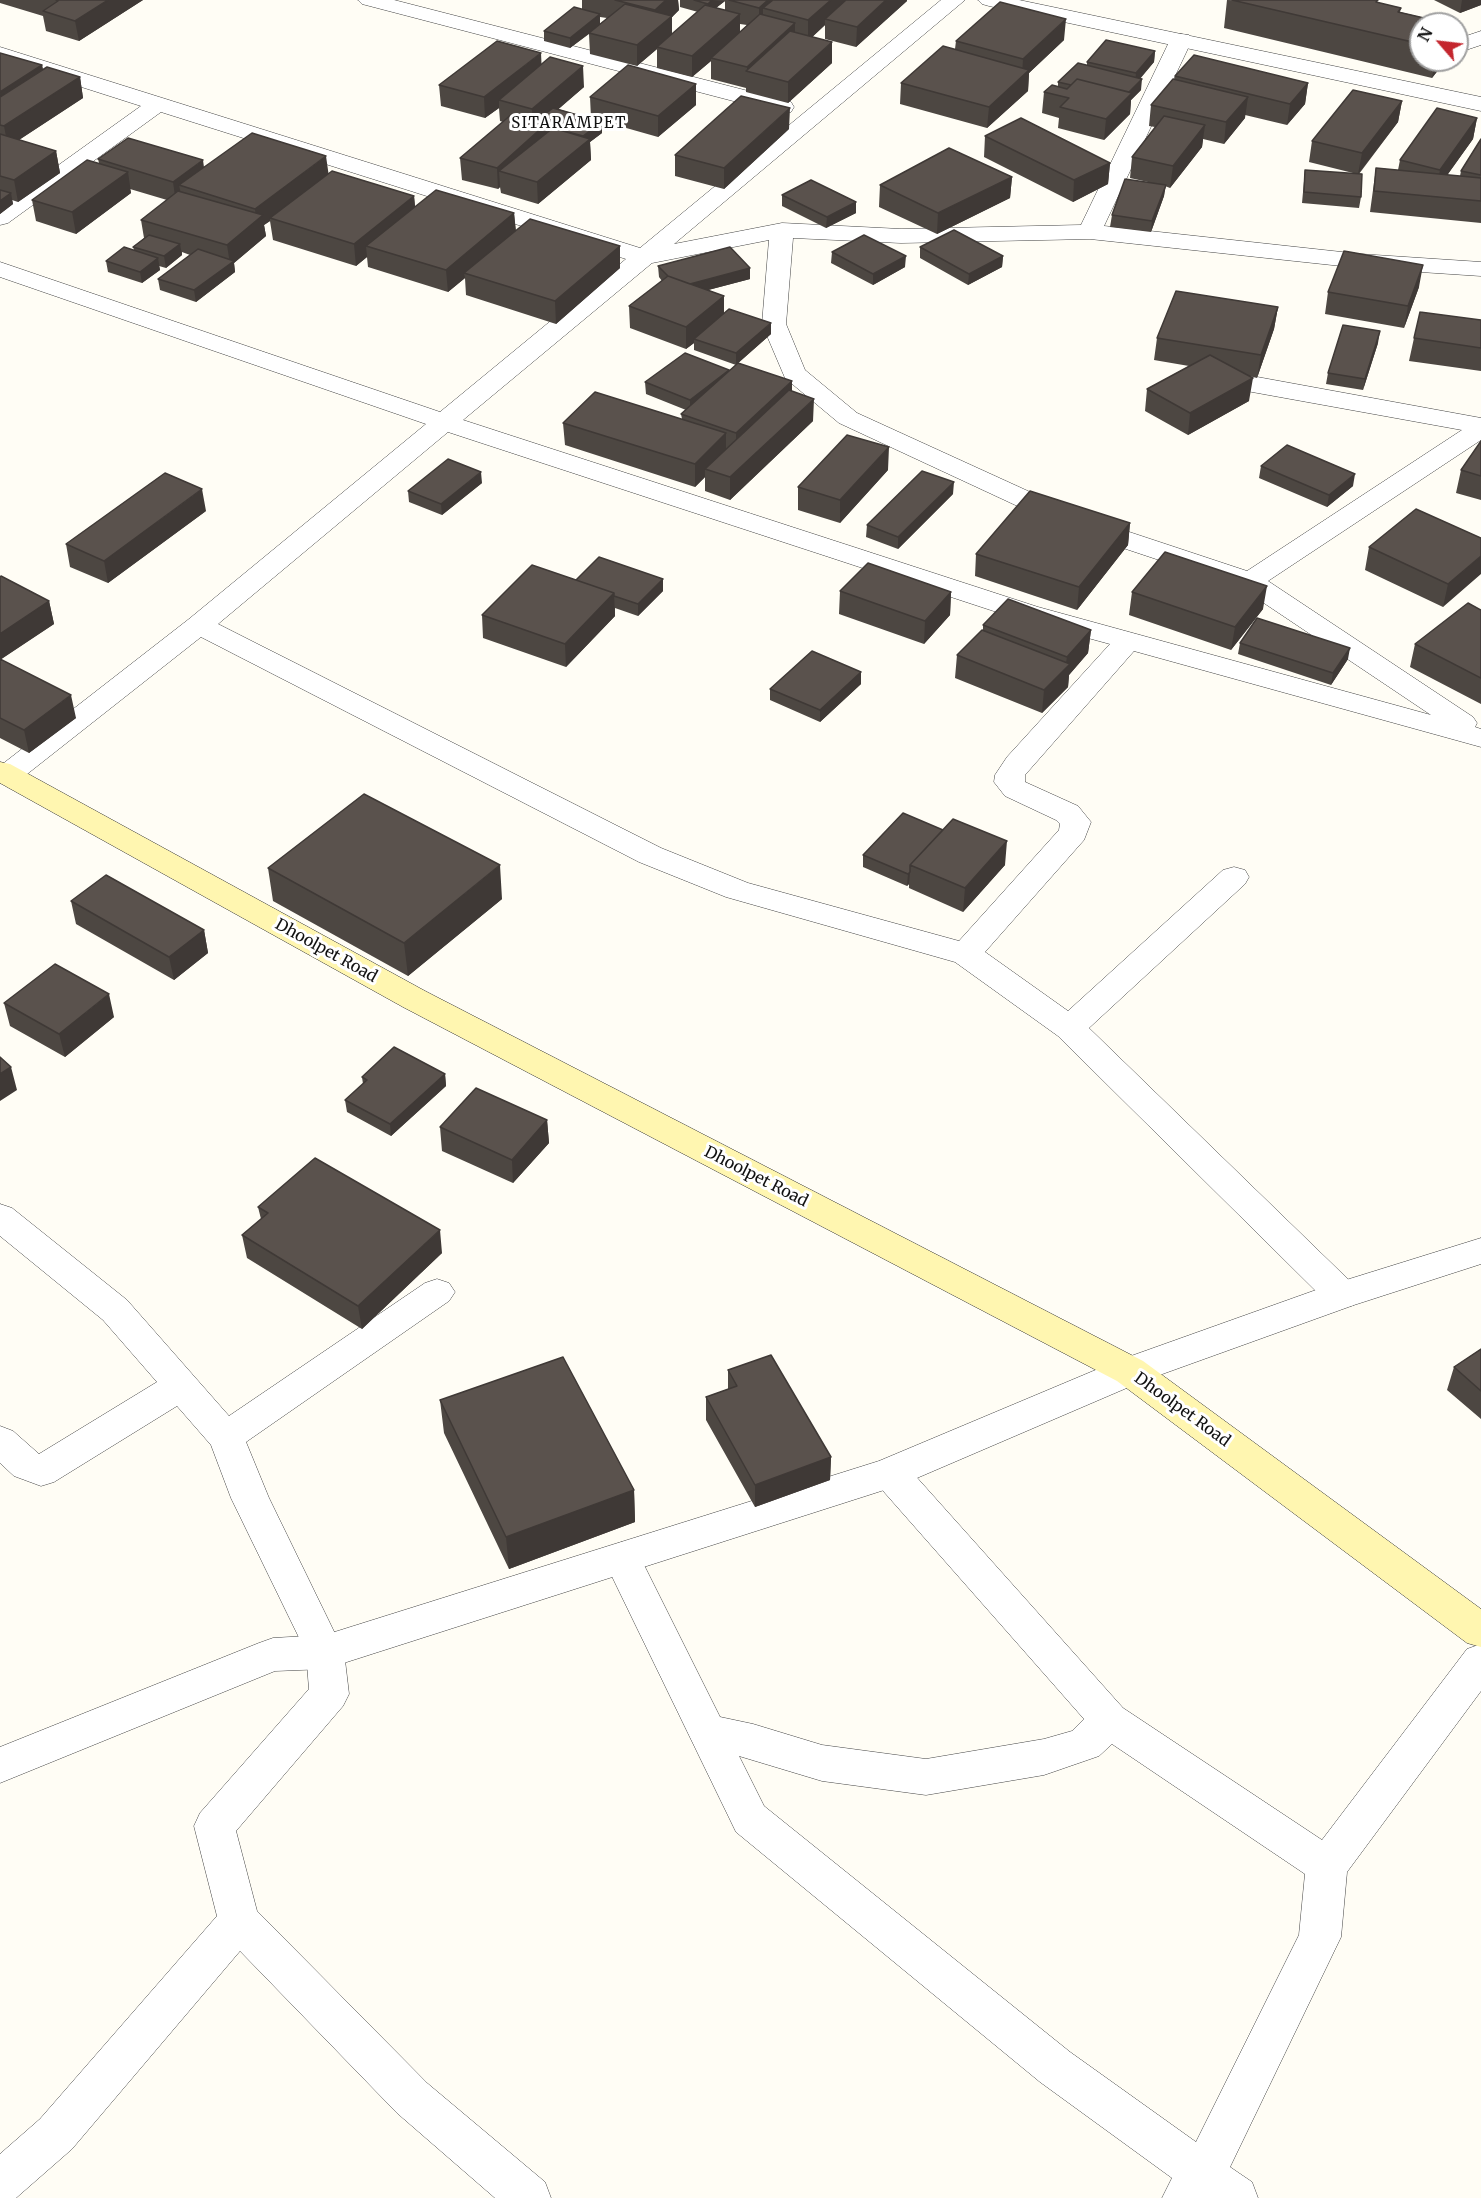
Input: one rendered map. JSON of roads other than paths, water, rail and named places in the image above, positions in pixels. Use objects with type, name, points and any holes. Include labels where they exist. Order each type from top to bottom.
[{"type":"main road","name":"Dhoolpet Road","points":[[3,773],[414,999],[1130,1371],[1481,1631]]},
{"type":"street","points":[[369,0],[814,115]]},
{"type":"street","points":[[3,773],[199,625],[954,0]]},
{"type":"street","points":[[989,0],[1481,104]]},
{"type":"street","points":[[1090,232],[1181,40]]},
{"type":"street","points":[[0,54],[643,257],[782,230],[902,236],[1090,232],[1360,261],[1481,269]]},
{"type":"street","points":[[0,218],[158,104]]},
{"type":"street","points":[[782,230],[774,324],[794,373],[848,418],[1078,524],[1250,581],[1481,737]]},
{"type":"street","points":[[0,269],[444,422],[1028,613],[1481,737]]},
{"type":"street","points":[[1191,373],[1481,428]]},
{"type":"street","points":[[1250,581],[1481,428]]},
{"type":"street","points":[[199,625],[650,855],[736,890],[966,954],[1069,1028],[1342,1295]]},
{"type":"street","points":[[966,954],[1073,833],[1076,822],[1067,813],[1015,789],[1009,782],[1010,775],[1128,641]]},
{"type":"street","points":[[1069,1028],[1234,877]]},
{"type":"street","points":[[0,1217],[115,1310],[226,1437],[250,1498],[325,1652],[329,1694],[214,1826],[239,1921],[412,2098],[529,2198]]},
{"type":"street","points":[[0,1765],[273,1655],[325,1652],[890,1473],[1130,1371],[1342,1295],[1481,1251]]},
{"type":"street","points":[[226,1437],[437,1292]]},
{"type":"street","points":[[0,1441],[27,1465],[41,1471],[181,1385]]},
{"type":"street","points":[[890,1473],[1109,1720],[1327,1866]]},
{"type":"street","points":[[622,1558],[750,1819],[1208,2190],[1320,1937],[1327,1866],[1481,1661]]},
{"type":"street","points":[[708,1732],[753,1741],[822,1762],[926,1777],[1044,1757],[1085,1744],[1109,1720]]},
{"type":"street","points":[[0,2183],[56,2134],[239,1921]]},
{"type":"district","name":"SITARAMPET","points":[[569,124]]}]
